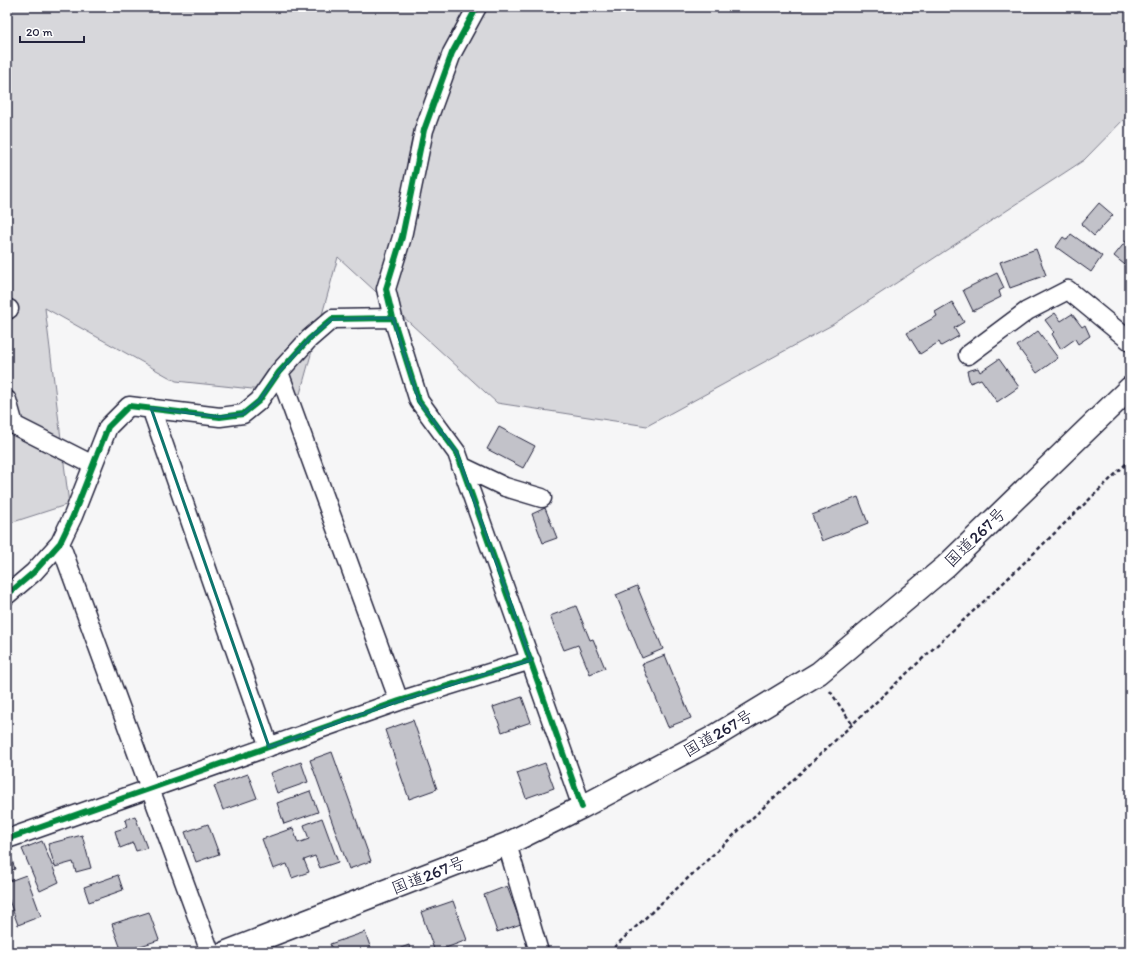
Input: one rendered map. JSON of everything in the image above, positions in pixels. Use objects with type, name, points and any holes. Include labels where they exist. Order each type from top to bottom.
[{"type":"highway","name":"国道267号","points":[[227,952],[507,844],[582,807],[712,738],[819,673],[946,566],[1130,388]]},
{"type":"street","points":[[477,7],[452,52],[424,130],[402,237],[386,289],[393,318],[420,401],[457,453],[582,807]]},
{"type":"street","points":[[968,355],[1027,311],[1068,290],[1130,341]]},
{"type":"street","points":[[7,595],[34,572],[60,543],[73,516],[108,427],[129,406],[220,416],[243,414],[258,402],[279,372],[309,339],[332,319],[393,318]]},
{"type":"street","points":[[279,372],[398,701]]},
{"type":"street","points":[[7,400],[14,425],[93,465]]},
{"type":"street","points":[[151,408],[269,747]]},
{"type":"street","points":[[461,466],[505,487],[542,498]]},
{"type":"street","points":[[60,543],[210,952]]},
{"type":"street","points":[[7,840],[398,701],[531,660]]},
{"type":"street","points":[[507,844],[539,952]]},
{"type":"path","points":[[609,952],[998,588],[1130,460]]},
{"type":"path","points":[[819,673],[852,724]]},
{"type":"highlighted area","points":[[393,318],[419,401],[457,453],[531,660],[399,701],[269,747],[151,408],[220,417],[243,414],[259,401],[279,372],[309,339],[332,319]]},
{"type":"shaded area","points":[[7,7],[1130,7],[1130,113],[1084,160],[832,325],[647,426],[497,403],[338,257],[300,394],[176,381],[45,308],[69,504],[7,524]]},
{"type":"building","points":[[1099,203],[1113,215],[1094,236],[1081,224]]},
{"type":"building","points":[[1071,234],[1102,256],[1091,272],[1056,247],[1063,237],[1067,240]]},
{"type":"building","points":[[1130,236],[1130,269],[1114,256]]},
{"type":"building","points":[[1036,249],[1046,275],[1010,288],[1000,262]]},
{"type":"building","points":[[997,273],[1004,288],[999,291],[1001,297],[973,311],[963,290]]},
{"type":"building","points":[[952,302],[964,322],[954,328],[959,336],[941,346],[939,342],[920,354],[907,333],[937,316],[935,312]]},
{"type":"building","points":[[1055,313],[1061,321],[1072,314],[1082,327],[1085,325],[1090,336],[1078,344],[1075,339],[1061,349],[1052,334],[1054,332],[1045,320]]},
{"type":"building","points":[[1038,331],[1058,358],[1037,373],[1017,346]]},
{"type":"building","points":[[999,359],[1019,387],[997,402],[981,379],[970,383],[967,371],[978,368],[980,372]]},
{"type":"building","points":[[499,427],[535,446],[523,468],[487,449]]},
{"type":"building","points":[[858,497],[868,523],[822,541],[812,515]]},
{"type":"building","points":[[545,508],[557,538],[543,543],[532,514]]},
{"type":"building","points":[[637,586],[663,649],[642,658],[616,595]]},
{"type":"building","points":[[576,606],[590,640],[593,639],[605,668],[590,674],[578,645],[564,650],[550,616]]},
{"type":"building","points":[[665,655],[691,718],[668,727],[642,664]]},
{"type":"building","points":[[522,697],[531,722],[502,732],[493,707]]},
{"type":"building","points":[[413,720],[437,789],[409,799],[385,730]]},
{"type":"building","points":[[332,752],[371,861],[349,869],[310,760]]},
{"type":"building","points":[[301,762],[308,782],[277,793],[270,773]]},
{"type":"building","points":[[545,763],[554,788],[526,798],[517,773]]},
{"type":"building","points":[[248,774],[257,798],[223,810],[214,786]]},
{"type":"building","points":[[310,791],[318,812],[284,824],[277,803]]},
{"type":"building","points":[[135,816],[147,848],[136,851],[133,843],[120,848],[115,831],[127,827],[125,820]]},
{"type":"building","points":[[322,818],[338,862],[320,868],[315,856],[304,860],[309,872],[292,878],[287,864],[273,869],[262,839],[293,828],[298,843],[309,839],[304,825]]},
{"type":"building","points":[[208,824],[219,854],[196,862],[185,832]]},
{"type":"building","points":[[82,835],[91,868],[76,872],[73,862],[55,867],[48,844]]},
{"type":"building","points":[[42,841],[59,882],[40,891],[22,849]]},
{"type":"building","points":[[10,854],[15,869],[7,872],[7,855]]},
{"type":"building","points":[[26,875],[41,916],[18,925],[7,895],[7,882]]},
{"type":"building","points":[[118,875],[123,890],[89,902],[84,887]]},
{"type":"building","points":[[507,886],[521,924],[497,932],[484,895]]},
{"type":"building","points":[[453,901],[467,940],[435,952],[421,912]]},
{"type":"building","points":[[149,912],[159,940],[122,952],[112,924]]},
{"type":"building","points":[[365,932],[372,952],[333,952],[330,944]]},
{"type":"building","points":[[409,945],[411,952],[390,952]]},
{"type":"cycle path","points":[[477,7],[452,53],[424,130],[402,237],[386,289],[393,318],[419,401],[457,453],[582,807]]},
{"type":"cycle path","points":[[7,595],[34,572],[60,543],[73,516],[108,427],[129,406],[220,417],[243,414],[259,401],[279,372],[309,339],[332,319],[393,318]]},
{"type":"cycle path","points":[[7,839],[399,701],[531,660]]}]
